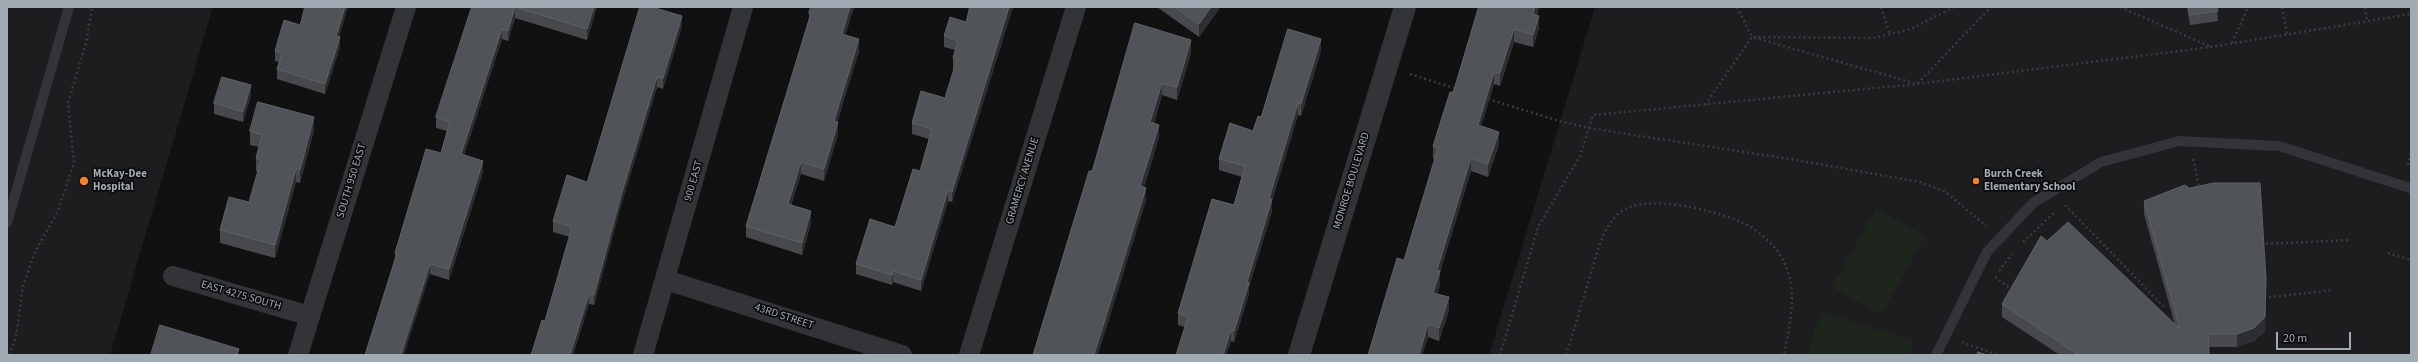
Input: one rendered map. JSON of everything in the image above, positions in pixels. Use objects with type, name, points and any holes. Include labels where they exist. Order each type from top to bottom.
[{"type":"street","name":"SOUTH 950 EAST","points":[[298,355],[406,7]]},
{"type":"street","name":"900 EAST","points":[[643,355],[666,280],[743,7]]},
{"type":"street","name":"GRAMERCY AVENUE","points":[[970,355],[1076,7]]},
{"type":"street","name":"MONROE BOULEVARD","points":[[1299,355],[1405,7]]},
{"type":"street","name":"EAST 4275 SOUTH","points":[[173,276],[310,316]]},
{"type":"street","name":"43RD STREET","points":[[666,280],[902,355]]},
{"type":"lane","points":[[7,223],[69,7]]},
{"type":"lane","points":[[1936,355],[1988,252],[2033,203],[2101,162],[2178,141],[2280,146],[2410,188]]},
{"type":"path","points":[[9,355],[16,337],[23,286],[35,252],[58,211],[74,163],[68,103],[86,43],[92,7]]},
{"type":"path","points":[[1736,7],[1752,37],[1917,84]]},
{"type":"path","points":[[1835,7],[1854,7]]},
{"type":"path","points":[[1881,7],[1890,35]]},
{"type":"path","points":[[1752,37],[1874,38],[1910,29],[1954,7]]},
{"type":"path","points":[[1917,84],[1991,7]]},
{"type":"path","points":[[2120,7],[2211,47]]},
{"type":"path","points":[[2232,43],[2248,7]]},
{"type":"path","points":[[2282,7],[2287,34]]},
{"type":"path","points":[[2365,7],[2367,21]]},
{"type":"path","points":[[1500,355],[1538,227],[1580,156],[1593,115],[1917,84],[2211,47],[2411,14]]},
{"type":"path","points":[[1705,105],[1752,37]]},
{"type":"path","points":[[1408,74],[1462,91]]},
{"type":"path","points":[[1485,98],[1559,121],[1589,128],[1920,182],[1946,192],[1987,226]]},
{"type":"path","points":[[2408,165],[2411,153]]},
{"type":"path","points":[[2193,158],[2200,192]]},
{"type":"path","points":[[2186,159],[2200,158]]},
{"type":"path","points":[[2021,245],[2064,204],[2071,200]]},
{"type":"path","points":[[1566,355],[1604,232],[1617,215],[1633,205],[1654,202],[1709,212],[1742,222],[1767,240],[1780,254],[1792,286],[1793,306],[1784,355]]},
{"type":"path","points":[[2064,204],[2165,308]]},
{"type":"path","points":[[2254,244],[2349,240]]},
{"type":"path","points":[[1991,284],[2015,250]]},
{"type":"path","points":[[2388,253],[2411,260]]},
{"type":"path","points":[[1995,277],[2016,293]]},
{"type":"path","points":[[2261,298],[2333,290]]},
{"type":"path","points":[[1958,340],[1998,355]]},
{"type":"shaded area","name":"McKay-Dee Hospital","points":[[7,7],[213,7],[110,355],[7,355]]},
{"type":"shaded area","name":"Burch Creek Elementary School","points":[[1595,7],[2411,7],[2411,355],[1489,355]]},
{"type":"shaded area","points":[[1876,208],[1925,236],[1881,315],[1832,287]]},
{"type":"shaded area","points":[[1821,311],[1914,341],[1910,355],[1807,355]]},
{"type":"building","points":[[305,7],[345,7],[336,36],[340,37],[325,84],[277,69],[282,53],[275,51],[284,20],[300,25]]},
{"type":"building","points":[[472,7],[515,7],[508,31],[502,29],[461,154],[483,161],[449,269],[430,264],[401,355],[365,355],[397,253],[395,253],[426,149],[441,153],[450,122],[436,117]]},
{"type":"building","points":[[515,7],[594,7],[587,29]]},
{"type":"building","points":[[640,7],[652,7],[682,16],[663,78],[657,77],[622,192],[594,295],[589,294],[570,355],[531,355],[542,320],[545,321],[572,227],[553,221],[567,175],[587,182]]},
{"type":"building","points":[[811,7],[850,7],[842,34],[859,39],[834,121],[838,122],[824,169],[801,162],[788,204],[811,211],[802,243],[746,226],[811,13],[809,13]]},
{"type":"building","points":[[970,7],[1009,7],[952,192],[948,190],[921,280],[893,271],[892,275],[856,264],[870,219],[895,227],[913,169],[920,171],[932,129],[912,123],[921,91],[945,98],[957,59],[953,58],[958,41],[944,36],[950,17],[966,22]]},
{"type":"building","points":[[1175,7],[1211,7],[1199,24]]},
{"type":"building","points":[[1479,7],[1535,7],[1533,14],[1539,16],[1533,35],[1514,29],[1500,73],[1494,72],[1478,125],[1499,132],[1488,164],[1471,158],[1437,270],[1440,271],[1433,293],[1449,297],[1439,328],[1428,324],[1419,355],[1368,355],[1397,258],[1404,260],[1438,148],[1433,146],[1450,92],[1453,92]]},
{"type":"building","points":[[2189,7],[2217,7],[2218,11],[2190,15]]},
{"type":"building","points":[[1135,23],[1191,40],[1177,87],[1162,83],[1150,122],[1159,125],[1140,186],[1146,188],[1094,355],[1033,355],[1089,171],[1092,171]]},
{"type":"building","points":[[1288,29],[1321,39],[1301,104],[1298,103],[1269,199],[1272,199],[1234,331],[1231,330],[1223,355],[1176,355],[1188,317],[1178,313],[1212,199],[1234,205],[1245,166],[1219,159],[1230,123],[1253,131],[1258,116],[1261,117]]},
{"type":"building","points":[[222,77],[251,85],[243,112],[214,103]]},
{"type":"building","points":[[258,102],[314,117],[300,170],[296,169],[275,245],[220,230],[229,197],[249,202],[261,160],[256,158],[262,135],[250,131]]},
{"type":"building","points":[[2214,183],[2260,183],[2266,279],[2265,317],[2254,328],[2237,334],[2208,334],[2209,355],[2079,355],[2002,304],[2041,236],[2047,241],[2068,222],[2180,329],[2144,201],[2185,185],[2189,188]]},
{"type":"building","points":[[160,325],[239,349],[237,355],[151,355]]},
{"type":"building","points":[[1978,352],[1987,355],[1977,355]]},
{"type":"place","name":"McKay-Dee Hospital","points":[[84,181]]},
{"type":"place","name":"Burch Creek Elementary School","points":[[1976,181]]}]
